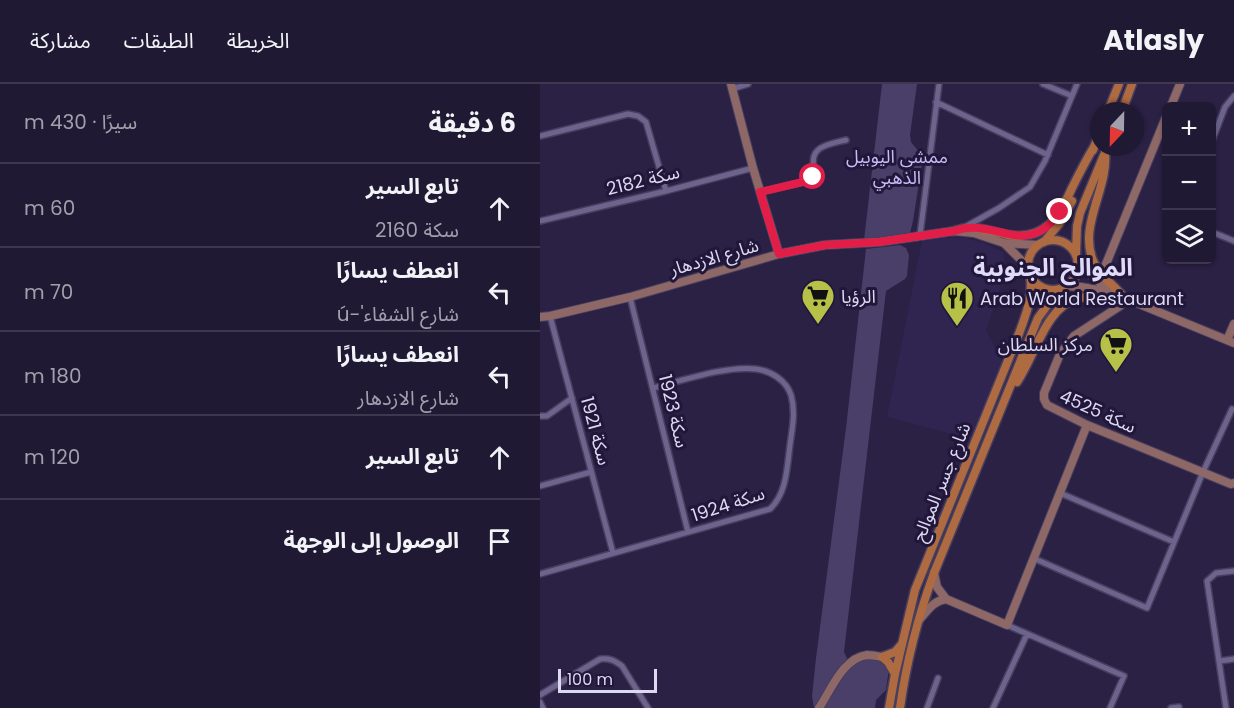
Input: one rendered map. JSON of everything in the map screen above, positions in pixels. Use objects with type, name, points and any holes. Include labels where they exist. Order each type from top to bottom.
[{"type":"main road","points":[[1112,102],[1119,84]]},
{"type":"main road","points":[[1125,102],[1132,84]]},
{"type":"main road","points":[[954,231],[974,227],[1019,236],[1040,231],[1049,225],[1060,212],[1090,155]]},
{"type":"main road","points":[[1090,156],[1070,206],[1059,224],[1033,251],[1029,259],[1029,270],[1037,284],[1043,288],[1050,290],[1065,287],[1076,275],[1078,267],[1077,226],[1103,156]]},
{"type":"main road","points":[[1106,156],[1105,171],[1090,228],[1090,248],[1100,272],[1125,299]]},
{"type":"main road","points":[[1041,244],[1058,241],[1071,248],[1077,257]]},
{"type":"main road","name":"شارع جسر الموالح","points":[[889,708],[915,590],[1028,308],[1031,292],[1029,270]]},
{"type":"main road","name":"شارع جسر الموالح","points":[[900,708],[918,621],[934,573],[1038,318],[1052,299],[1065,287]]},
{"type":"main road","points":[[1009,391],[1026,368],[1052,316],[1059,308],[1087,297],[1125,299]]},
{"type":"main road","points":[[895,674],[882,657],[895,652],[902,644]]},
{"type":"street","points":[[748,84],[731,87],[779,254]]},
{"type":"street","points":[[920,235],[939,84]]},
{"type":"street","points":[[1043,84],[1072,96]]},
{"type":"street","points":[[964,228],[1030,187],[1048,155],[1077,84]]},
{"type":"street","points":[[1173,102],[1180,84]]},
{"type":"street","points":[[1216,131],[1225,107],[1234,96]]},
{"type":"street","points":[[936,102],[1048,155]]},
{"type":"street","points":[[540,136],[628,114],[638,116],[646,122],[666,191]]},
{"type":"street","points":[[1106,264],[1162,133]]},
{"type":"street","points":[[760,192],[807,181],[813,177],[813,161],[819,148],[846,140]]},
{"type":"street","name":"سكة 2182","points":[[540,221],[753,168]]},
{"type":"street","name":"شارع الازدهار","points":[[540,317],[630,297],[779,254],[825,245],[879,242],[954,231],[974,233],[1004,243],[1041,244]]},
{"type":"street","points":[[1216,234],[1234,241]]},
{"type":"street","name":"شارع الازدهار","points":[[1004,243],[1029,270]]},
{"type":"street","points":[[1077,257],[1087,272],[1110,292]]},
{"type":"street","points":[[1065,287],[1110,292],[1231,342],[1234,324]]},
{"type":"street","name":"سكة 1923","points":[[630,297],[688,532]]},
{"type":"street","name":"سكة 4525","points":[[1125,299],[1120,306],[1074,336],[1060,354],[1044,393],[1047,405],[1087,425],[1231,484],[1234,483]]},
{"type":"street","name":"سكة 1921","points":[[550,316],[613,553]]},
{"type":"street","name":"سكة 1924","points":[[540,574],[770,509],[779,501],[784,484],[794,417],[790,394],[780,377],[757,369],[730,370],[653,388]]},
{"type":"street","points":[[540,416],[547,417],[572,398]]},
{"type":"street","points":[[1033,558],[1147,608],[1203,472],[1232,409]]},
{"type":"street","points":[[1007,625],[1087,425]]},
{"type":"street","points":[[540,486],[591,472]]},
{"type":"street","points":[[1060,493],[1174,542]]},
{"type":"street","points":[[1226,708],[1207,581],[1216,573],[1234,571]]},
{"type":"street","points":[[934,573],[937,587],[946,599],[1124,676],[1110,708]]},
{"type":"street","points":[[918,621],[933,604],[946,599]]},
{"type":"street","points":[[993,708],[1028,634]]},
{"type":"street","points":[[819,708],[845,666],[855,659],[868,655],[882,657]]},
{"type":"street","points":[[540,695],[600,659],[609,658],[622,666],[648,708]]},
{"type":"street","points":[[1220,661],[1234,659]]},
{"type":"street","points":[[927,708],[938,678]]},
{"type":"street","points":[[540,702],[543,708]]},
{"type":"street","points":[[1171,708],[1179,707]]},
{"type":"shaded area","points":[[965,238],[984,243],[1003,252],[1004,257],[1004,277],[986,330],[1002,362],[971,439],[887,417],[922,241]]},
{"type":"green space","name":"ممشى اليوبيل الذهبي","points":[[882,84],[917,84],[910,135],[911,142],[923,157],[910,233],[864,240]]},
{"type":"green space","points":[[900,245],[906,248],[909,255],[907,276],[886,291],[844,652],[847,658],[814,708],[812,696],[816,658],[846,428],[866,249]]},
{"type":"green space","points":[[873,657],[889,668],[886,690],[876,700],[875,708],[824,708],[855,661]]},
{"type":"place","name":"الرؤيا","points":[[818,325]]},
{"type":"place","name":"Arab World Restaurant","points":[[957,327]]},
{"type":"place","name":"مركز السلطان","points":[[1116,373]]},
{"type":"district","name":"الموالح الجنوبية","points":[[1053,267]]},
{"type":"route","points":[[813,177],[807,181],[760,192],[779,254],[825,245],[879,242],[974,227],[1008,235],[1030,235],[1049,225],[1060,212]]}]
